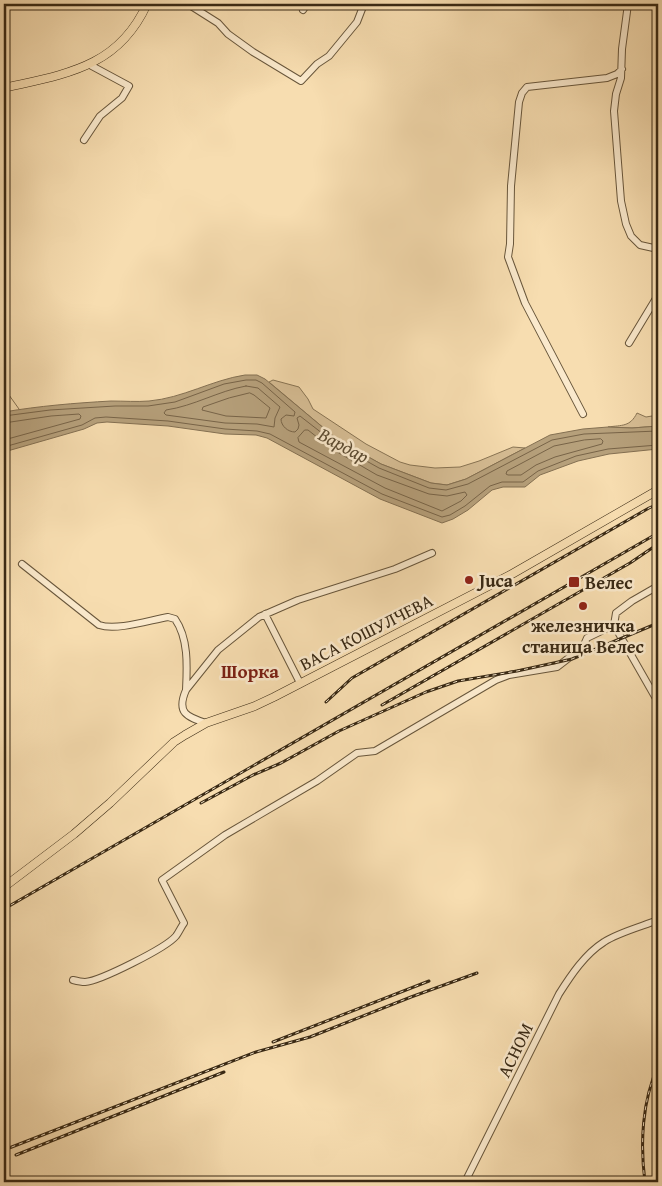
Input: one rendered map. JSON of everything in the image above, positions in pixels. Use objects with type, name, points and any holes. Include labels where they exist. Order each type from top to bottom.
[{"type":"main road","points":[[4,88],[78,70],[90,65],[122,42],[135,25],[144,5]]},
{"type":"main road","name":"ВАСА КОШУЛЧЕВА","points":[[4,887],[74,834],[110,803],[174,742],[193,729],[255,706],[300,683],[512,574],[658,490]]},
{"type":"street","points":[[188,4],[218,23],[228,34],[253,52],[301,82],[317,64],[329,56],[359,18],[364,4]]},
{"type":"street","points":[[628,4],[622,78],[616,94],[614,110],[621,201],[626,224],[631,236],[640,245],[658,249]]},
{"type":"street","points":[[84,140],[100,116],[122,98],[129,86],[90,65]]},
{"type":"street","points":[[583,414],[526,303],[508,258],[511,186],[519,102],[522,93],[527,87],[607,78],[617,74],[622,69]]},
{"type":"street","points":[[628,343],[647,316],[658,295]]},
{"type":"street","points":[[206,723],[190,718],[185,714],[182,706],[186,690],[218,650],[252,622],[265,614],[298,600],[395,569],[432,553]]},
{"type":"street","points":[[22,564],[103,627],[168,617],[175,619],[185,644],[186,690]]},
{"type":"street","points":[[658,586],[616,613],[614,625],[658,702]]},
{"type":"street","points":[[265,614],[300,683]]},
{"type":"street","points":[[73,980],[85,982],[140,960],[175,937],[184,923],[162,880],[224,836],[317,781],[357,754],[375,751],[496,680],[508,675],[557,667],[583,647],[586,638],[614,625]]},
{"type":"street","name":"АСНОМ","points":[[465,1182],[540,1036],[559,994],[586,957],[605,941],[658,920]]},
{"type":"shaded area","points":[[273,380],[299,387],[313,409],[366,444],[400,462],[410,465],[435,468],[460,467],[513,447],[525,448],[466,479],[447,485],[431,483],[381,464],[338,440],[269,382]]},
{"type":"shaded area","points":[[637,413],[646,417],[658,415],[658,426],[608,427],[628,423]]},
{"type":"water","name":"Вардар","points":[[245,375],[257,375],[265,379],[338,440],[381,464],[431,483],[447,485],[466,479],[550,435],[583,429],[658,426],[658,449],[609,454],[578,461],[540,475],[525,487],[503,487],[492,490],[468,510],[442,523],[380,499],[267,438],[256,435],[225,434],[168,426],[107,422],[97,423],[84,429],[4,452],[4,412],[71,404],[162,399]]},
{"type":"waterway","points":[[4,388],[19,409]]},
{"type":"railway","points":[[326,702],[352,678],[658,504]]},
{"type":"railway","points":[[4,909],[658,533]]},
{"type":"railway","points":[[382,705],[630,563],[658,544]]},
{"type":"railway","points":[[201,803],[253,775],[281,763],[339,731],[426,692],[458,681],[572,659],[658,623]]},
{"type":"railway","points":[[4,1150],[256,1052],[310,1037],[477,973]]},
{"type":"railway","points":[[273,1042],[429,981]]},
{"type":"railway","points":[[645,1182],[643,1168],[644,1123],[649,1094],[658,1066]]},
{"type":"railway","points":[[16,1155],[224,1072]]},
{"type":"place","name":"Juca","points":[[469,580]]},
{"type":"place","name":"Велес","points":[[574,582]]},
{"type":"place","name":"железничка станица Велес","points":[[583,606]]},
{"type":"district","name":"Шорка","points":[[250,671]]}]
